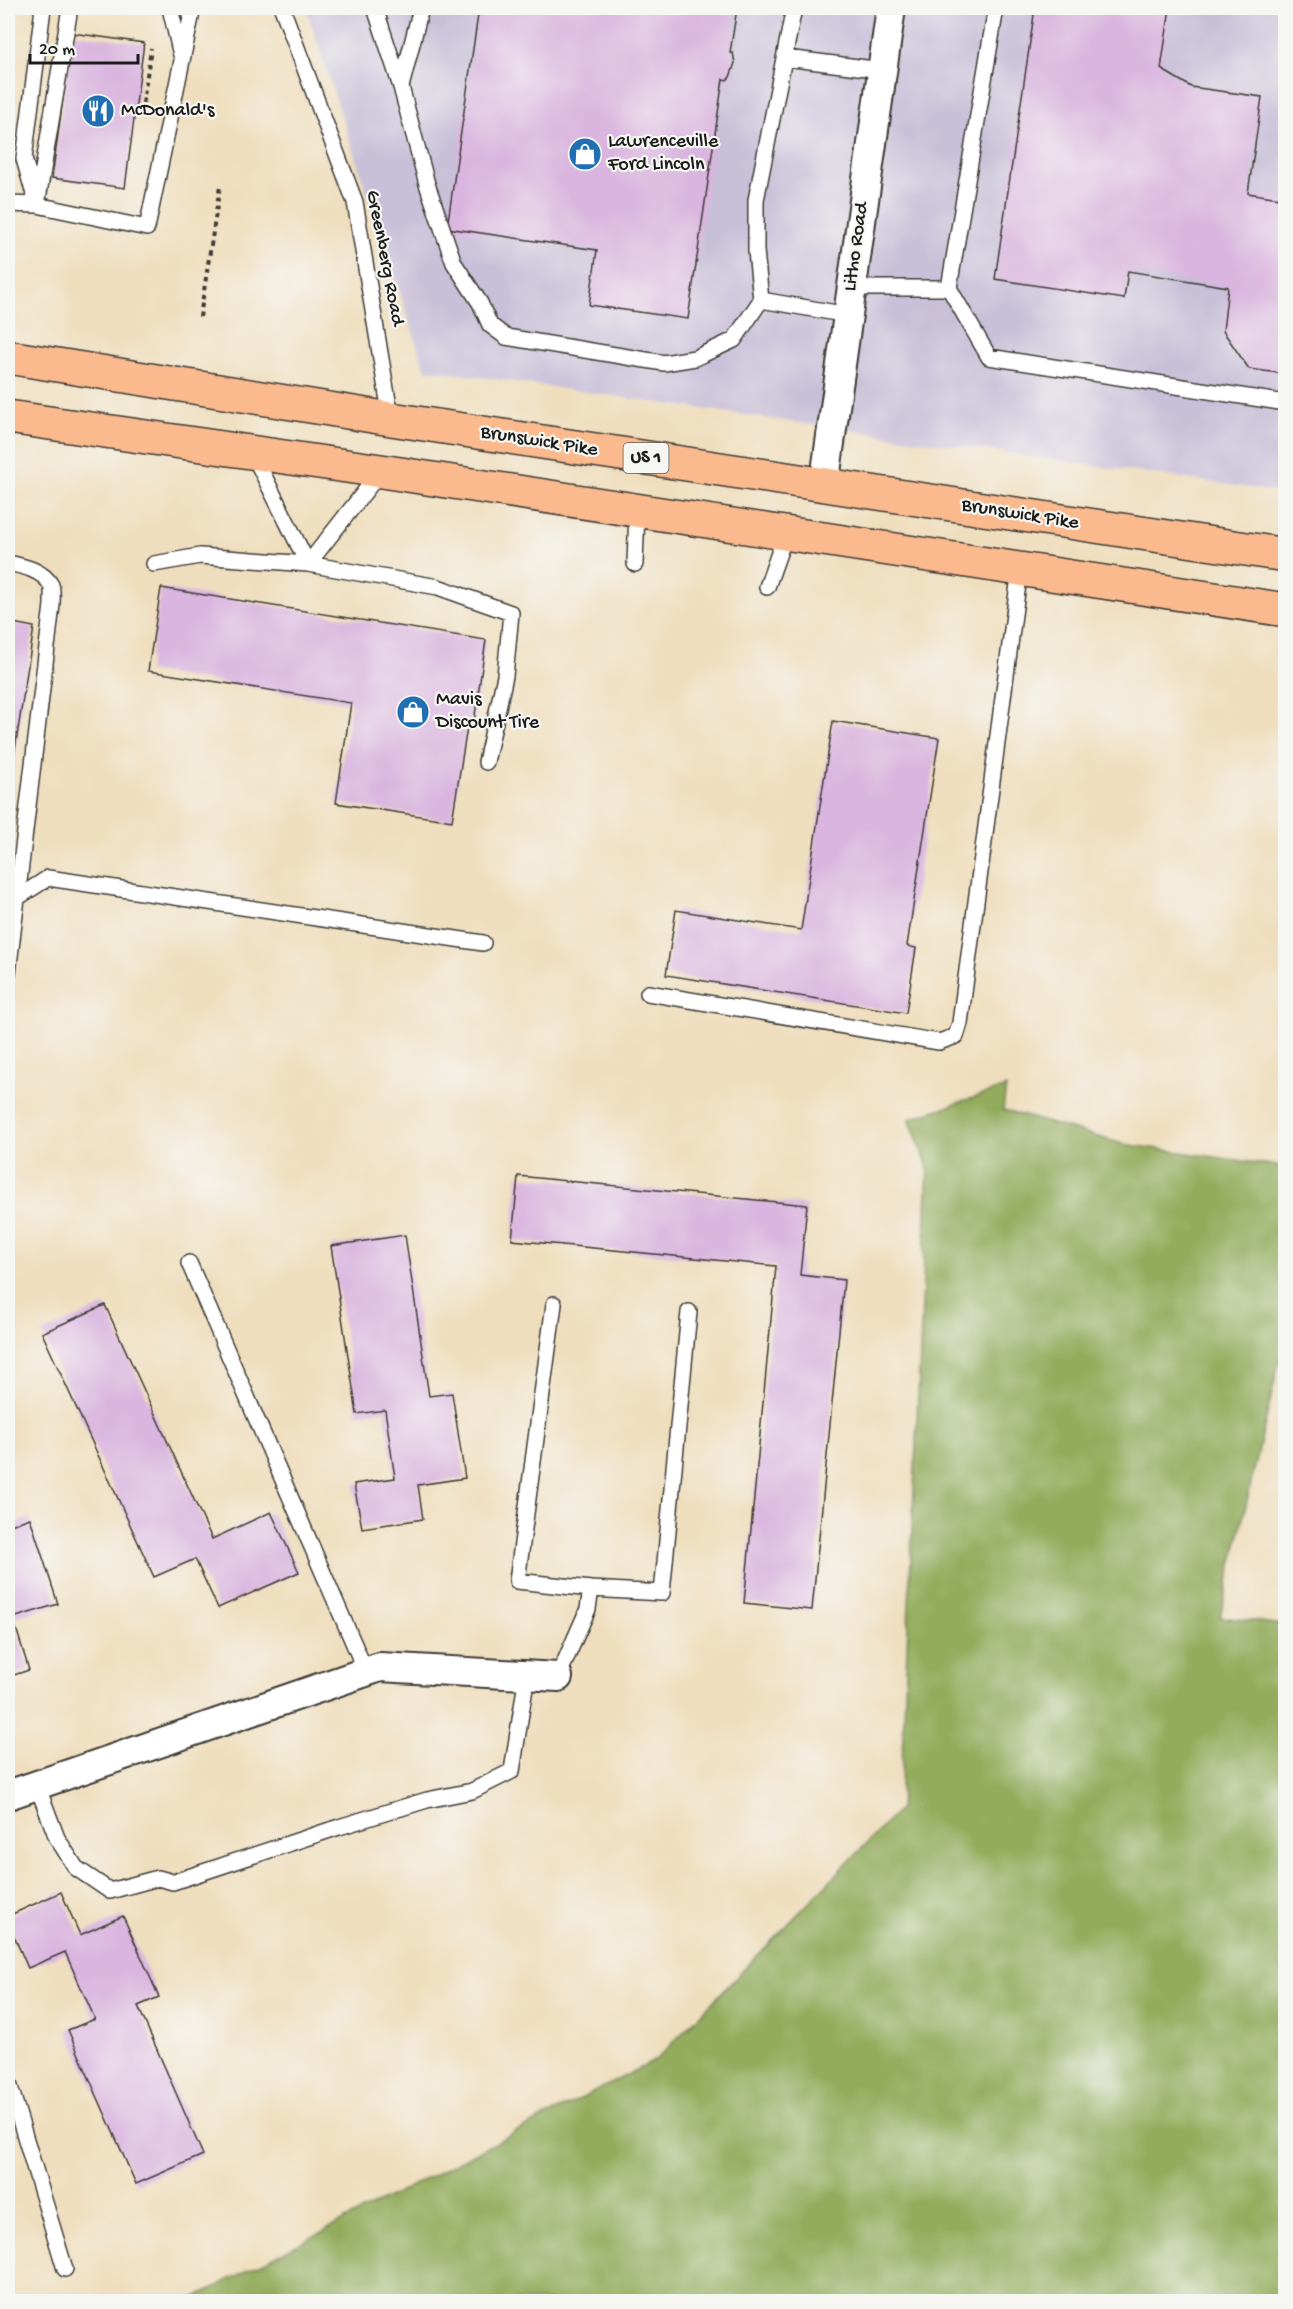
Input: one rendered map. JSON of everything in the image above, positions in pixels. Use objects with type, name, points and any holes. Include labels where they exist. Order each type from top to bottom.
[{"type":"highway","name":"Brunswick Pike","points":[[8,357],[391,419],[1286,555]]},
{"type":"highway","points":[[8,417],[381,471],[1286,610]]},
{"type":"street","name":"Litho Road","points":[[824,486],[891,8]]},
{"type":"street","points":[[8,1795],[380,1667],[558,1677]]},
{"type":"lane","points":[[37,205],[24,159],[43,8]]},
{"type":"lane","points":[[37,205],[70,8]]},
{"type":"lane","points":[[170,8],[182,61]]},
{"type":"lane","points":[[8,204],[37,205],[147,228],[193,8]]},
{"type":"lane","name":"Greenberg Road","points":[[282,8],[356,202],[391,419]]},
{"type":"lane","points":[[375,8],[401,87],[427,184],[454,263],[480,303],[490,325],[506,338],[664,363],[695,358],[734,340],[761,300],[756,251],[756,200],[786,58],[794,8]]},
{"type":"lane","points":[[401,87],[421,8]]},
{"type":"lane","points":[[996,8],[949,288],[989,357],[1286,403]]},
{"type":"lane","points":[[786,58],[882,70]]},
{"type":"lane","points":[[761,300],[850,302],[949,288]]},
{"type":"lane","points":[[253,453],[308,564]]},
{"type":"lane","points":[[308,564],[381,471]]},
{"type":"lane","points":[[635,564],[637,510]]},
{"type":"lane","points":[[766,586],[786,533]]},
{"type":"lane","points":[[153,564],[200,556],[308,564],[438,587],[511,613],[505,676],[486,762]]},
{"type":"lane","points":[[8,563],[27,568],[42,576],[51,585],[52,604],[8,973]]},
{"type":"lane","points":[[648,993],[939,1042],[956,1036],[960,1023],[1020,569]]},
{"type":"lane","points":[[17,898],[48,878],[483,943]]},
{"type":"lane","points":[[189,1263],[366,1672]]},
{"type":"lane","points":[[554,1304],[517,1581],[591,1589],[662,1593],[689,1312]]},
{"type":"lane","points":[[558,1677],[588,1609],[591,1589]]},
{"type":"lane","points":[[37,1785],[57,1838],[76,1868],[110,1891],[158,1878],[173,1882],[427,1800],[472,1791],[512,1771],[527,1675]]},
{"type":"lane","points":[[8,2080],[64,2269]]},
{"type":"path","points":[[143,108],[152,39]]},
{"type":"path","points":[[200,317],[220,186]]},
{"type":"shaded area","points":[[306,8],[1285,8],[1285,493],[425,369]]},
{"type":"green space","points":[[1006,1087],[1003,1110],[1123,1144],[1285,1167],[1285,1337],[1220,1617],[1285,1625],[1285,2301],[188,2301],[656,2060],[900,1809],[928,1167],[909,1119]]},
{"type":"building","name":"Lawrenceville Ford Lincoln","points":[[479,8],[737,8],[730,53],[733,53],[735,63],[730,77],[727,80],[723,79],[688,319],[589,305],[597,250],[447,228]]},
{"type":"building","points":[[1035,8],[1170,8],[1161,69],[1191,87],[1262,97],[1248,193],[1286,199],[1286,374],[1249,369],[1223,331],[1228,287],[1128,271],[1124,299],[995,279]]},
{"type":"building","name":"McDonald's","points":[[72,33],[144,43],[125,188],[52,178]]},
{"type":"building","name":"Mavis Discount Tire","points":[[161,588],[486,640],[474,722],[468,721],[452,821],[336,803],[351,703],[148,671]]},
{"type":"building","points":[[8,622],[34,627],[9,788],[8,788]]},
{"type":"building","points":[[833,721],[939,738],[907,946],[916,948],[906,1013],[666,975],[676,910],[801,930]]},
{"type":"building","points":[[518,1176],[807,1205],[800,1275],[844,1280],[812,1610],[744,1603],[776,1266],[512,1240]]},
{"type":"building","points":[[405,1235],[429,1396],[452,1393],[465,1478],[418,1485],[423,1519],[362,1528],[354,1484],[395,1478],[385,1410],[357,1414],[331,1246]]},
{"type":"building","points":[[105,1305],[212,1539],[271,1512],[299,1572],[218,1608],[195,1559],[154,1577],[42,1333]]},
{"type":"building","points":[[30,1518],[58,1604],[13,1618],[29,1670],[8,1677],[8,1526]]},
{"type":"building","points":[[61,1892],[80,1935],[123,1916],[159,1997],[138,2006],[203,2155],[136,2184],[68,2030],[95,2019],[65,1952],[28,1968],[8,1922],[8,1916]]},
{"type":"place","name":"McDonald's","points":[[98,111]]},
{"type":"place","name":"Lawrenceville Ford Lincoln","points":[[585,154]]},
{"type":"place","name":"Mavis Discount Tire","points":[[413,712]]}]
